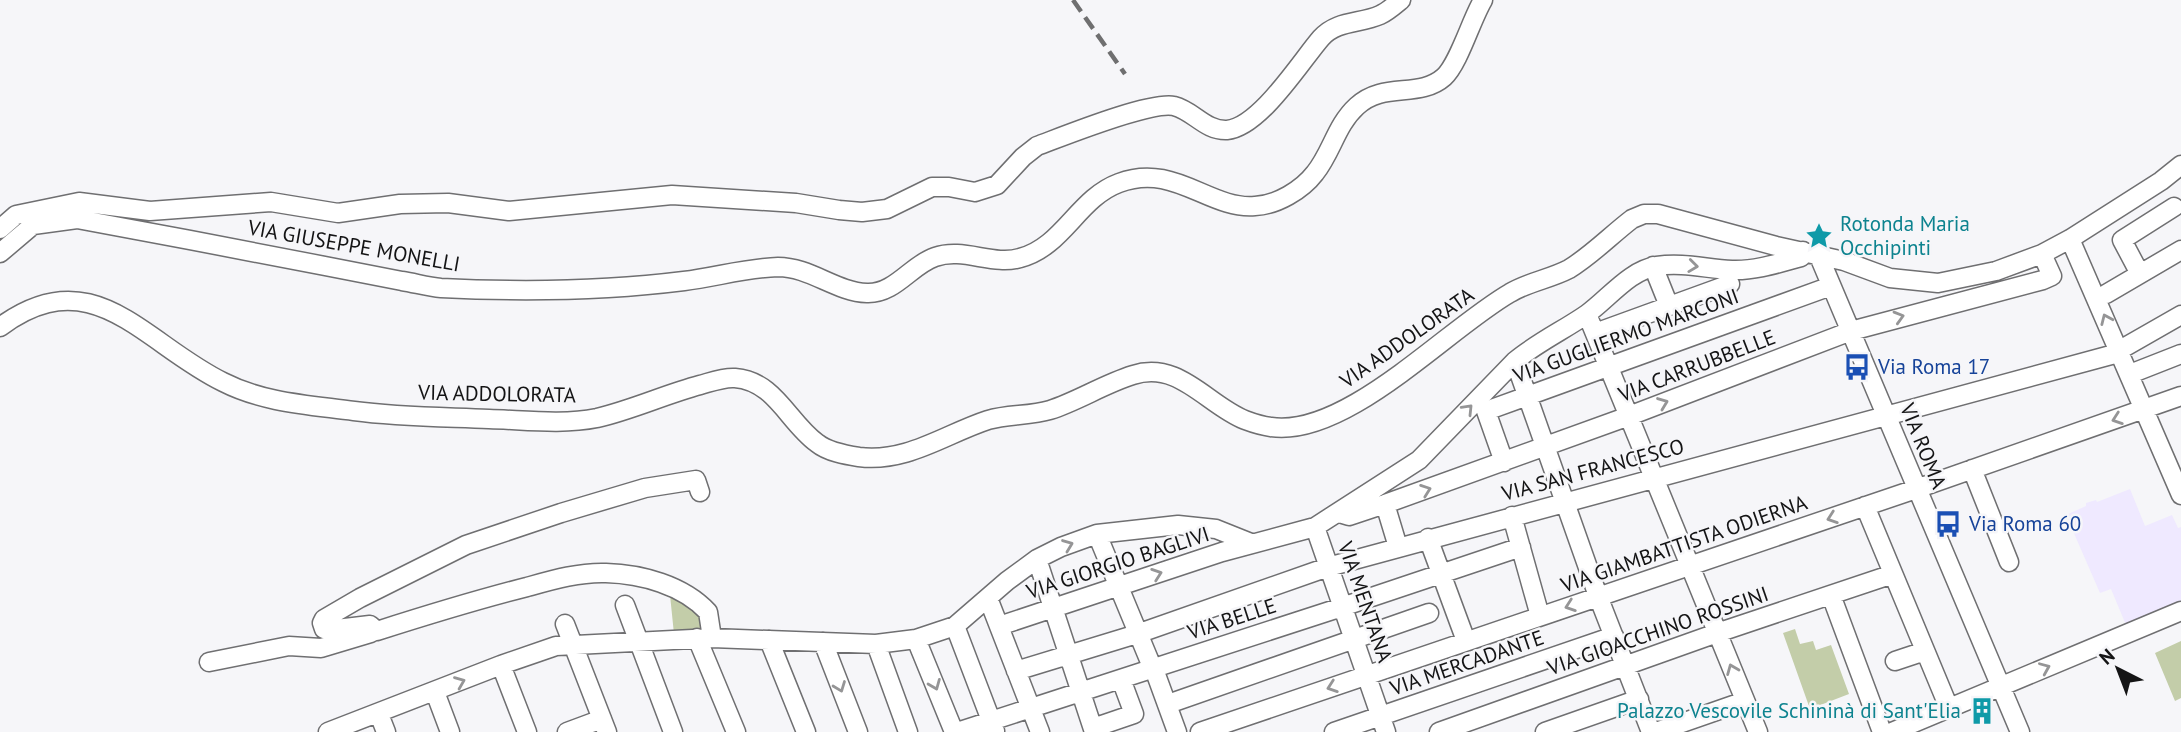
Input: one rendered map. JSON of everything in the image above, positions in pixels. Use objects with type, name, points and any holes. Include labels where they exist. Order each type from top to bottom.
[{"type":"street","points":[[0,229],[16,215],[79,202],[150,211],[271,202],[338,213],[400,204],[447,203],[509,211],[672,195],[796,203],[839,211],[887,209],[932,187],[975,192],[997,185],[1037,146],[1153,106],[1174,106],[1192,114],[1206,125],[1227,130],[1247,121],[1269,102],[1323,35],[1338,25],[1381,15],[1401,0]]},
{"type":"street","name":"VIA GIUSEPPE MONELLI","points":[[0,253],[33,225],[77,219],[435,288],[597,289],[687,281],[757,268],[785,267],[812,275],[848,291],[873,294],[892,287],[917,265],[938,256],[953,253],[1015,260],[1035,254],[1054,241],[1084,206],[1120,182],[1145,178],[1173,180],[1236,206],[1257,206],[1283,198],[1301,187],[1316,172],[1341,124],[1353,109],[1367,98],[1382,92],[1434,84],[1446,75],[1483,0]]},
{"type":"street","name":"VIA ADDOLORATA","points":[[0,327],[44,302],[61,300],[94,304],[113,312],[199,369],[245,391],[274,400],[379,414],[561,422],[598,418],[674,392],[731,377],[753,382],[773,394],[798,427],[820,446],[862,457],[884,457],[918,450],[992,419],[1047,411],[1137,373],[1164,372],[1185,382],[1243,419],[1275,428],[1308,425],[1347,408],[1512,291],[1558,275],[1572,267],[1632,219],[1644,214],[1658,214],[1856,264],[1890,278],[1938,283],[1996,271],[2042,254],[2161,181],[2181,165]]},
{"type":"street","points":[[2140,274],[2122,240],[2174,207]]},
{"type":"street","points":[[2070,239],[2181,495]]},
{"type":"street","points":[[2106,294],[2181,250]]},
{"type":"street","points":[[1669,306],[1653,266],[1673,264],[1743,270],[1810,253]]},
{"type":"street","name":"VIA ROMA","points":[[1810,253],[1831,286],[1851,331],[2020,732]]},
{"type":"street","name":"VIA CARRUBBELLE","points":[[1339,513],[1349,516],[1385,505],[1851,331],[2043,280],[2052,276],[2042,254]]},
{"type":"street","name":"VIA GIORGIO BAGLIVI","points":[[999,626],[1251,543],[1315,527],[1419,460],[1529,349],[1587,314],[1627,281],[1653,266]]},
{"type":"street","points":[[1595,333],[1730,284]]},
{"type":"street","name":"VIA GUGLIERMO MARCONI","points":[[1504,461],[1486,411],[1831,286]]},
{"type":"street","points":[[1587,314],[1758,732]]},
{"type":"street","name":"VIA SAN FRANCESCO","points":[[1016,671],[1138,634],[1328,566],[2111,355],[2181,315]]},
{"type":"street","points":[[2130,374],[2181,354]]},
{"type":"street","points":[[1515,361],[1598,596],[1653,732],[1696,726],[1745,701]]},
{"type":"street","name":"VIA GIAMBATTISTA ODIERNA","points":[[1200,732],[1972,470],[2181,396]]},
{"type":"street","points":[[1972,470],[2009,562]]},
{"type":"street","points":[[377,631],[370,625],[328,630],[324,629],[322,623],[324,619],[360,598],[466,545],[645,488],[696,480],[700,492]]},
{"type":"street","points":[[1385,505],[1398,547]]},
{"type":"street","points":[[1865,506],[1949,708]]},
{"type":"street","points":[[1512,516],[1540,616]]},
{"type":"street","points":[[328,732],[556,646],[705,638],[876,644],[916,639],[955,626],[1037,559],[1097,534],[1178,525],[1216,529],[1251,543]]},
{"type":"street","name":"VIA MENTANA","points":[[1315,527],[1384,724]]},
{"type":"street","points":[[1097,534],[1154,668],[1177,732]]},
{"type":"street","points":[[1428,538],[1466,641]]},
{"type":"street","name":"VIA BELLE","points":[[955,732],[993,727],[1031,709],[1521,547]]},
{"type":"street","points":[[1037,559],[1094,730],[1134,714],[1121,679]]},
{"type":"street","points":[[209,662],[289,646],[321,648],[475,600],[575,575],[605,573],[669,585],[708,612],[705,638],[736,732]]},
{"type":"street","name":"VIA GIOACCHINO ROSSINI","points":[[1439,732],[1717,633],[1893,574]]},
{"type":"street","points":[[1831,595],[1882,732]]},
{"type":"street","points":[[988,598],[1040,732]]},
{"type":"street","points":[[625,605],[673,732]]},
{"type":"street","points":[[1892,732],[2181,611]]},
{"type":"street","points":[[1168,704],[1429,613]]},
{"type":"street","points":[[565,624],[604,725],[567,732]]},
{"type":"street","points":[[955,626],[993,727]]},
{"type":"street","name":"VIA MERCADANTE","points":[[1334,732],[1384,724],[1614,636]]},
{"type":"street","points":[[916,639],[955,732]]},
{"type":"street","points":[[769,640],[806,732]]},
{"type":"street","points":[[823,642],[858,732]]},
{"type":"street","points":[[876,644],[908,732]]},
{"type":"street","points":[[1895,661],[1925,651]]},
{"type":"street","points":[[500,666],[527,732]]},
{"type":"street","points":[[435,692],[450,732]]},
{"type":"street","points":[[1545,732],[1639,699]]},
{"type":"street","points":[[379,714],[386,732]]},
{"type":"shaded area","points":[[2130,489],[2145,526],[2172,515],[2178,528],[2181,527],[2181,601],[2126,625],[2111,589],[2100,593],[2066,515],[2086,506],[2086,503],[2097,502]]},
{"type":"green space","points":[[670,595],[700,613],[701,633],[674,634]]},
{"type":"green space","points":[[1795,629],[1800,644],[1813,641],[1816,650],[1831,645],[1849,694],[1810,709],[1783,633]]},
{"type":"green space","points":[[2181,641],[2181,698],[2175,701],[2155,653]]},
{"type":"railway","points":[[1073,0],[1125,74]]},
{"type":"place","name":"Rotonda Maria Occhipinti","points":[[1819,236]]},
{"type":"place","name":"Via Roma 17","points":[[1857,367]]},
{"type":"place","name":"Via Roma 60","points":[[1948,524]]},
{"type":"place","name":"Palazzo Vescovile Schininà di Sant'Elia","points":[[1982,711]]}]
